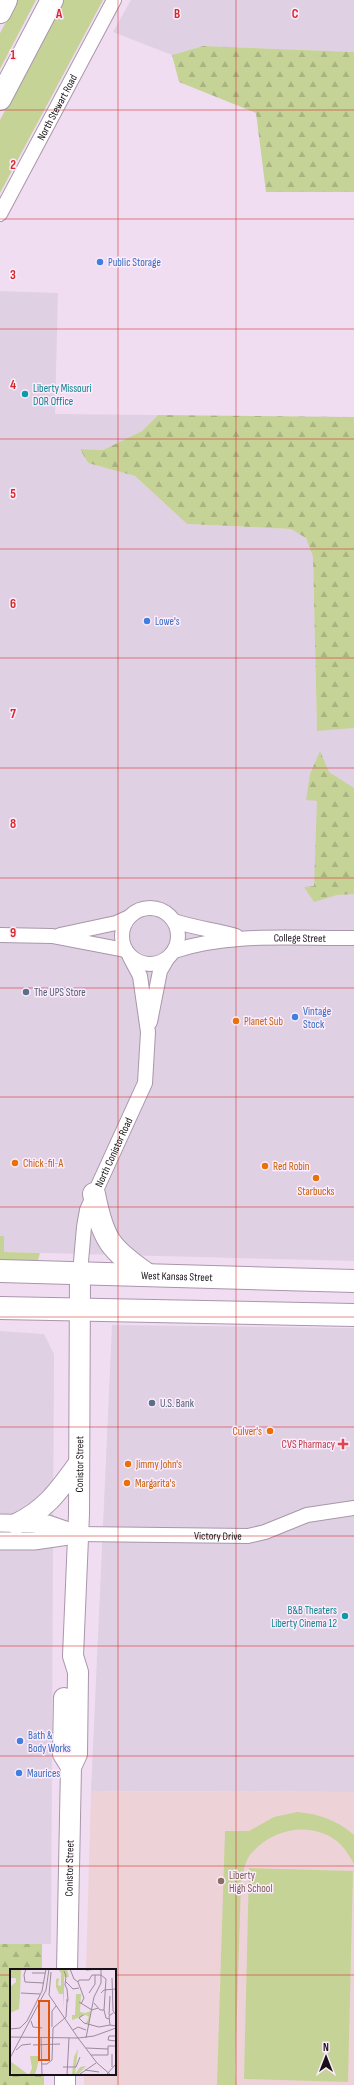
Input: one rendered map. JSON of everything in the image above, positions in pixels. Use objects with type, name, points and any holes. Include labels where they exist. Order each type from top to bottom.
[{"type":"highway","points":[[0,12],[6,0]]},
{"type":"highway","points":[[0,99],[52,0]]},
{"type":"highway","points":[[94,1194],[99,1222],[108,1241],[125,1259],[148,1275]]},
{"type":"highway","name":"West Kansas Street","points":[[0,1271],[354,1281]]},
{"type":"highway","points":[[0,1308],[81,1308],[354,1315]]},
{"type":"main road","name":"Conistor Street","points":[[67,1969],[71,1767],[63,1754],[64,1673],[73,1656],[79,1514],[80,1273]]},
{"type":"main road","points":[[8,1523],[33,1516],[44,1506],[79,1462]]},
{"type":"street","name":"North Stewart Road","points":[[0,214],[114,0]]},
{"type":"street","points":[[52,936],[116,923],[127,918],[139,909],[159,909],[168,914],[174,921],[178,936],[171,955],[152,965],[136,962],[127,953],[121,934],[127,918]]},
{"type":"street","name":"College Street","points":[[174,921],[196,928],[214,930],[244,938]]},
{"type":"street","points":[[0,935],[52,936],[127,953]]},
{"type":"street","name":"College Street","points":[[171,955],[197,943],[244,938],[354,938]]},
{"type":"street","name":"North Conistor Road","points":[[127,953],[140,976],[148,1032]]},
{"type":"street","name":"North Conistor Road","points":[[80,1273],[87,1210],[145,1083],[148,1032],[160,971],[171,955]]},
{"type":"street","name":"Victory Drive","points":[[77,1534],[248,1536],[265,1532],[307,1515],[354,1508]]},
{"type":"street","points":[[8,1523],[48,1524],[77,1534]]},
{"type":"street","points":[[0,1540],[34,1541],[77,1534]]},
{"type":"shaded area","points":[[131,0],[354,0],[354,52],[203,46],[172,55],[113,32]]},
{"type":"shaded area","points":[[0,291],[58,293],[55,414],[158,415],[142,431],[103,450],[80,449],[88,463],[135,476],[187,524],[292,529],[306,538],[313,557],[317,730],[354,728],[354,1261],[4,1252],[4,1236],[0,1236]]},
{"type":"shaded area","points":[[112,1325],[354,1328],[354,1792],[91,1791]]},
{"type":"shaded area","points":[[0,1331],[44,1334],[54,1354],[51,1944],[0,1944]]},
{"type":"shaded area","name":"Liberty High School","points":[[91,1791],[354,1792],[354,2085],[84,2085],[84,2075],[116,2075],[116,1969],[86,1969]]},
{"type":"green space","points":[[18,0],[36,0],[0,69],[0,33]]},
{"type":"green space","points":[[63,0],[103,0],[0,193],[0,120]]},
{"type":"green space","points":[[203,46],[354,52],[354,192],[266,192],[256,113],[179,82],[172,55]]},
{"type":"green space","points":[[158,415],[354,417],[354,728],[317,731],[313,557],[306,538],[291,529],[187,524],[135,476],[88,463],[80,449],[103,450],[142,431]]},
{"type":"green space","points":[[320,751],[329,772],[354,788],[354,894],[337,895],[314,902],[304,887],[314,886],[317,801],[306,800],[310,774]]},
{"type":"green space","points":[[0,1236],[4,1236],[4,1252],[40,1253],[38,1260],[0,1260]]},
{"type":"green space","points":[[297,1812],[320,1816],[341,1825],[354,1835],[354,1864],[338,1842],[327,1835],[315,1831],[303,1830],[291,1830],[269,1839],[259,1846],[248,1858],[241,1884],[235,2072],[236,2085],[217,2085],[225,1831],[249,1831],[274,1817]]},
{"type":"green space","points":[[249,1868],[353,1871],[348,2082],[244,2079]]},
{"type":"green space","points":[[0,1944],[42,1944],[42,1969],[10,1969],[10,2075],[44,2075],[44,2085],[0,2085]]},
{"type":"place","name":"Public Storage","points":[[100,262]]},
{"type":"place","name":"Liberty Missouri DOR Office","points":[[25,394]]},
{"type":"place","name":"Lowe's","points":[[147,621]]},
{"type":"place","name":"The UPS Store","points":[[26,992]]},
{"type":"place","name":"Vintage Stock","points":[[295,1017]]},
{"type":"place","name":"Planet Sub","points":[[236,1021]]},
{"type":"place","name":"Chick-fil-A","points":[[15,1163]]},
{"type":"place","name":"Red Robin","points":[[265,1166]]},
{"type":"place","name":"Starbucks","points":[[316,1178]]},
{"type":"place","name":"U.S. Bank","points":[[152,1403]]},
{"type":"place","name":"Culver's","points":[[270,1431]]},
{"type":"place","name":"CVS Pharmacy","points":[[343,1444]]},
{"type":"place","name":"Jimmy John's","points":[[128,1464]]},
{"type":"place","name":"Margarita's","points":[[127,1483]]},
{"type":"place","name":"B&B Theaters Liberty Cinema 12","points":[[345,1616]]},
{"type":"place","name":"Bath & Body Works","points":[[20,1741]]},
{"type":"place","name":"Maurices","points":[[19,1773]]},
{"type":"place","name":"Liberty High School","points":[[221,1881]]}]
